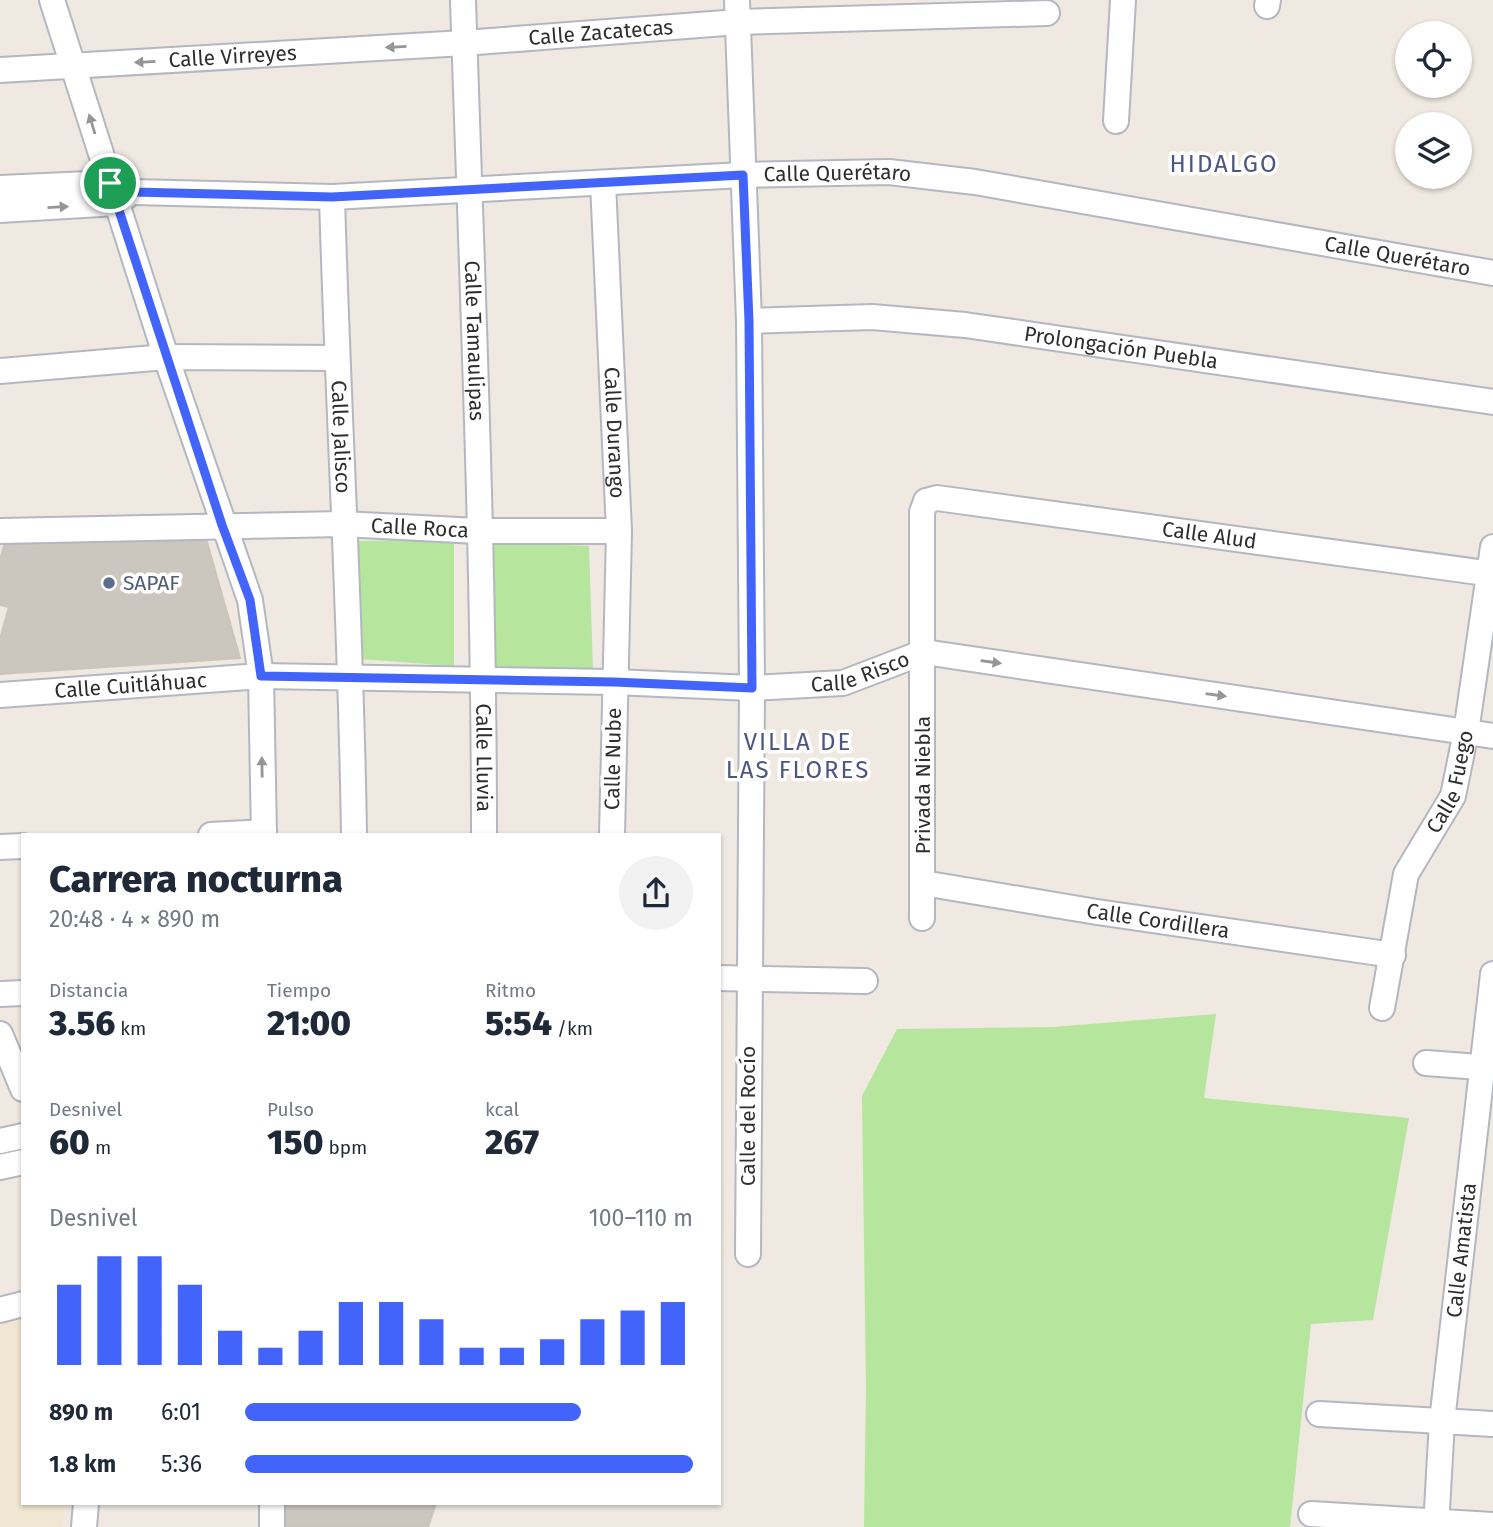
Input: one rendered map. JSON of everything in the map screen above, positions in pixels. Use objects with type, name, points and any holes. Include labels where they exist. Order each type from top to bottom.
[{"type":"street","points":[[52,0],[120,193],[166,358],[250,600],[261,676],[264,833]]},
{"type":"street","name":"Calle Tamaulipas","points":[[463,0],[472,191],[478,531],[484,681]]},
{"type":"street","points":[[1116,121],[1124,0]]},
{"type":"street","name":"Calle Zacatecas","points":[[464,43],[737,11],[1048,13]]},
{"type":"street","name":"Calle del Rocío","points":[[737,11],[749,321],[752,688],[748,1254]]},
{"type":"street","name":"Calle Virreyes","points":[[0,70],[464,43]]},
{"type":"street","name":"Calle Querétaro","points":[[120,193],[332,197],[743,175],[888,172],[975,182],[1493,273]]},
{"type":"street","name":"Calle Durango","points":[[603,183],[619,531],[614,682]]},
{"type":"street","points":[[0,188],[120,193]]},
{"type":"street","points":[[0,210],[120,193]]},
{"type":"street","name":"Calle Jalisco","points":[[332,197],[342,524],[352,676],[354,833]]},
{"type":"street","name":"Prolongación Puebla","points":[[749,321],[872,317],[965,325],[1493,401]]},
{"type":"street","points":[[0,371],[166,358],[337,358]]},
{"type":"street","name":"Calle Alud","points":[[926,501],[937,498],[1491,573]]},
{"type":"street","name":"Privada Niebla","points":[[922,918],[922,512],[926,501]]},
{"type":"street","name":"Calle Roca","points":[[0,531],[342,524],[478,531],[619,531]]},
{"type":"street","name":"Calle Fuego","points":[[1382,1008],[1406,874],[1453,796],[1466,732],[1493,547]]},
{"type":"street","name":"Calle Risco","points":[[261,676],[614,682],[752,688],[843,683],[924,652],[1493,736]]},
{"type":"street","name":"Calle Cuitláhuac","points":[[0,695],[261,676]]},
{"type":"street","name":"Calle Lluvia","points":[[484,681],[484,833]]},
{"type":"street","name":"Calle Nube","points":[[612,833],[614,682]]},
{"type":"street","points":[[0,847],[21,846]]},
{"type":"street","name":"Calle Cordillera","points":[[923,883],[1097,912],[1393,955]]},
{"type":"street","name":"Calle Amatista","points":[[1437,1524],[1442,1420],[1488,1067],[1493,974]]},
{"type":"street","points":[[721,978],[865,981]]},
{"type":"street","points":[[0,994],[21,993]]},
{"type":"street","points":[[0,1034],[21,1084]]},
{"type":"street","points":[[1426,1063],[1488,1067]]},
{"type":"street","points":[[0,1141],[21,1136]]},
{"type":"street","points":[[0,1167],[21,1162]]},
{"type":"street","points":[[0,1310],[21,1305]]},
{"type":"street","points":[[1320,1415],[1493,1424]]},
{"type":"street","points":[[84,1527],[86,1505]]},
{"type":"street","points":[[272,1505],[272,1527]]},
{"type":"street","points":[[1311,1514],[1437,1524],[1493,1525]]},
{"type":"shaded area","points":[[21,1314],[21,1505],[65,1505],[62,1527],[0,1527],[0,1319]]},
{"type":"green space","points":[[454,539],[454,666],[360,659],[357,541]]},
{"type":"green space","points":[[482,542],[589,546],[593,671],[487,666]]},
{"type":"green space","points":[[1216,1014],[1204,1098],[1409,1118],[1373,1320],[1311,1324],[1290,1527],[864,1527],[866,1387],[862,1096],[897,1029],[1053,1027]]},
{"type":"building","name":"SAPAF","points":[[205,535],[240,658],[0,674],[0,639],[9,607],[0,605],[0,560],[6,539]]},
{"type":"building","points":[[283,1505],[435,1505],[428,1527],[284,1527]]},
{"type":"place","name":"SAPAF","points":[[109,583]]},
{"type":"district","name":"HIDALGO","points":[[1224,164]]},
{"type":"district","name":"VILLA DE LAS FLORES","points":[[798,756]]},
{"type":"route","points":[[743,175],[749,321],[752,688],[614,682],[261,676],[250,600],[222,525],[110,183],[133,192],[332,197],[743,175]]}]
